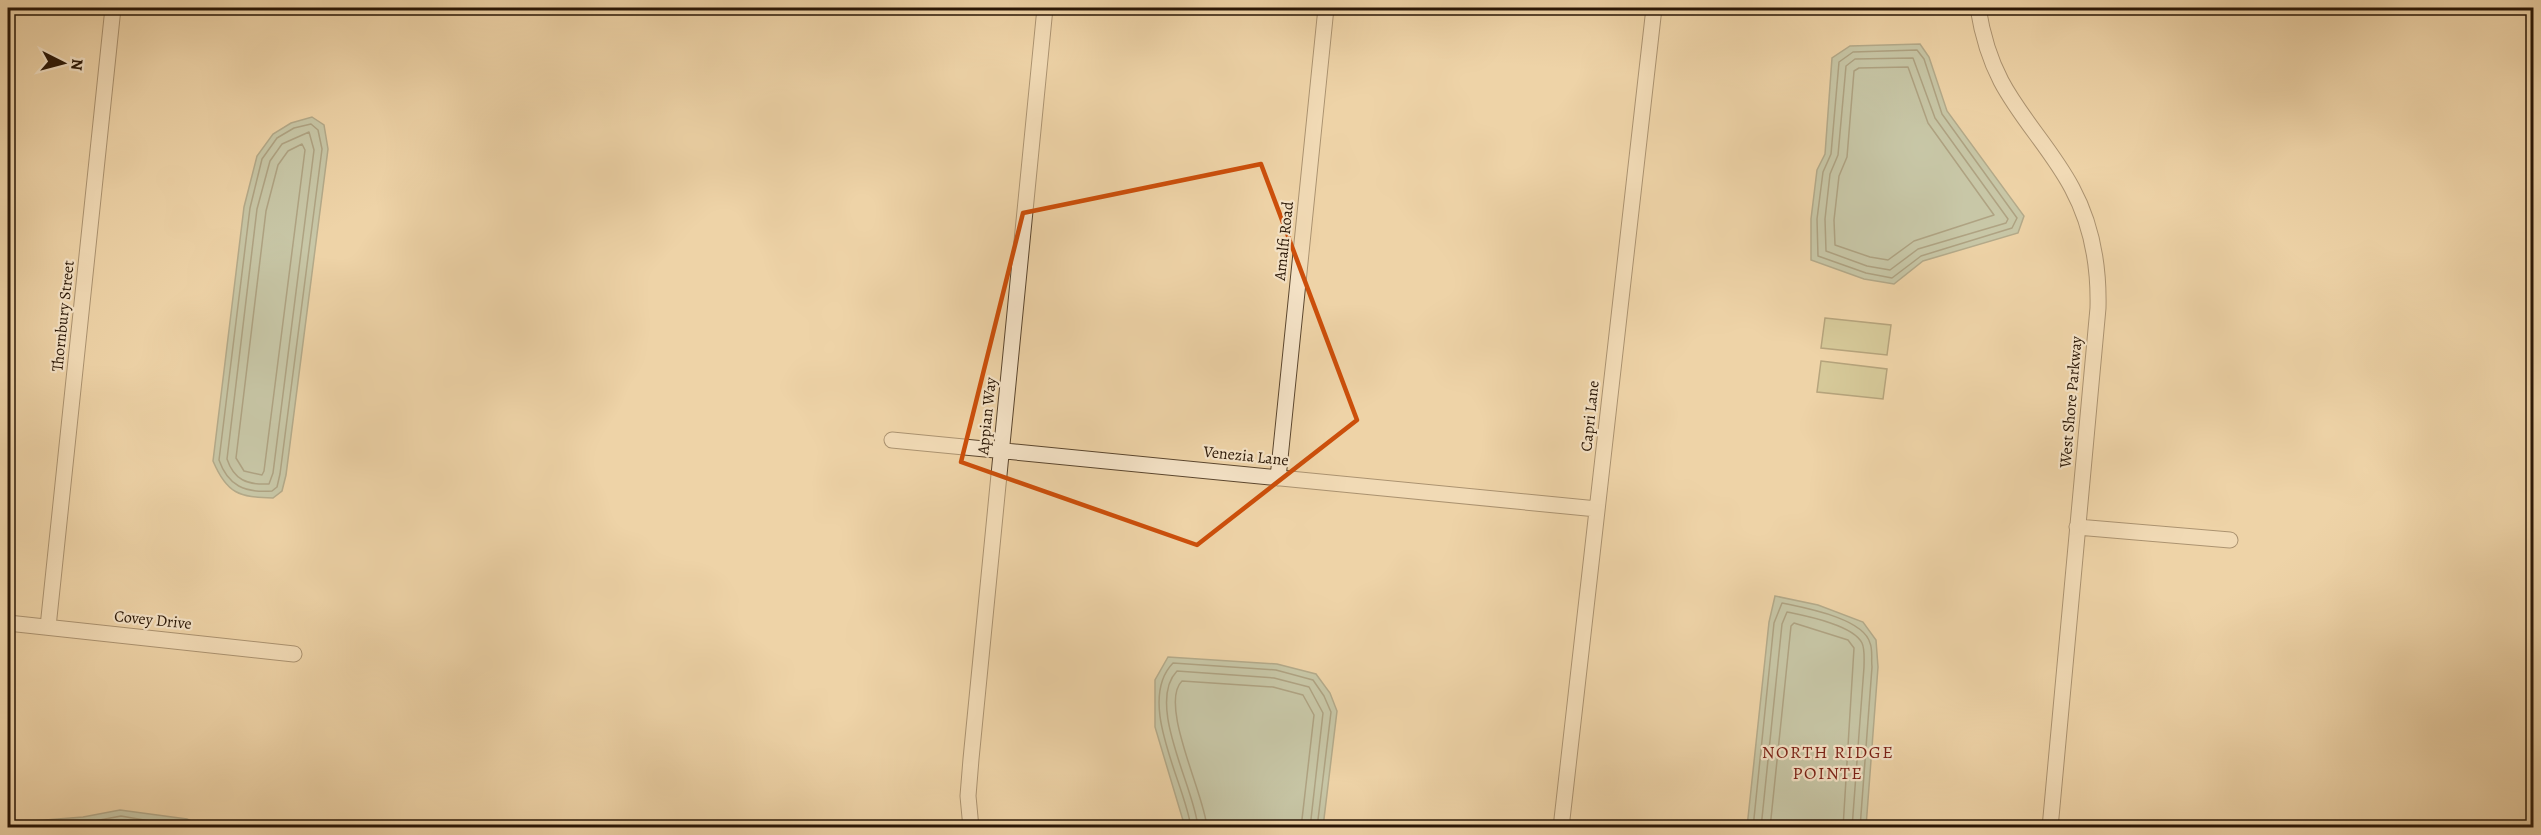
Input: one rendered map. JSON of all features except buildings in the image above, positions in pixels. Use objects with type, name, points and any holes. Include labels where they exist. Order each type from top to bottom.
[{"type":"street","name":"Thornbury Street","points":[[48,627],[113,8]]},
{"type":"street","name":"Appian Way","points":[[971,828],[968,796],[1045,8]]},
{"type":"street","name":"Amalfi Road","points":[[1278,477],[1326,8]]},
{"type":"street","name":"Capri Lane","points":[[1561,828],[1654,8]]},
{"type":"street","name":"West Shore Parkway","points":[[1978,8],[1991,60],[2002,82],[2073,190],[2093,248],[2098,308],[2050,828]]},
{"type":"street","name":"Venezia Lane","points":[[892,440],[1597,509]]},
{"type":"street","points":[[2077,527],[2230,540]]},
{"type":"street","name":"Covey Drive","points":[[8,623],[294,654]]},
{"type":"highlighted area","points":[[1261,164],[1357,420],[1197,545],[961,462],[1023,213]]},
{"type":"green space","points":[[1825,318],[1891,325],[1887,355],[1821,348]]},
{"type":"green space","points":[[1821,361],[1887,369],[1883,399],[1817,392]]},
{"type":"water","points":[[1920,44],[1929,57],[1947,111],[2024,216],[2018,233],[1923,261],[1894,284],[1864,279],[1811,260],[1811,219],[1817,170],[1825,154],[1832,58],[1850,46]]},
{"type":"water","points":[[312,117],[324,125],[328,149],[286,475],[282,491],[273,498],[243,495],[229,487],[213,461],[244,207],[257,156],[273,134],[291,123]]},
{"type":"water","points":[[1775,596],[1818,605],[1863,622],[1876,640],[1878,667],[1866,827],[1747,827],[1769,622]]},
{"type":"water","points":[[1168,657],[1277,664],[1316,674],[1330,693],[1337,711],[1323,827],[1185,827],[1155,727],[1155,680]]},
{"type":"water","points":[[120,810],[187,819],[204,827],[8,827],[8,823],[83,817]]},
{"type":"district","name":"NORTH RIDGE POINTE","points":[[1828,762]]}]
